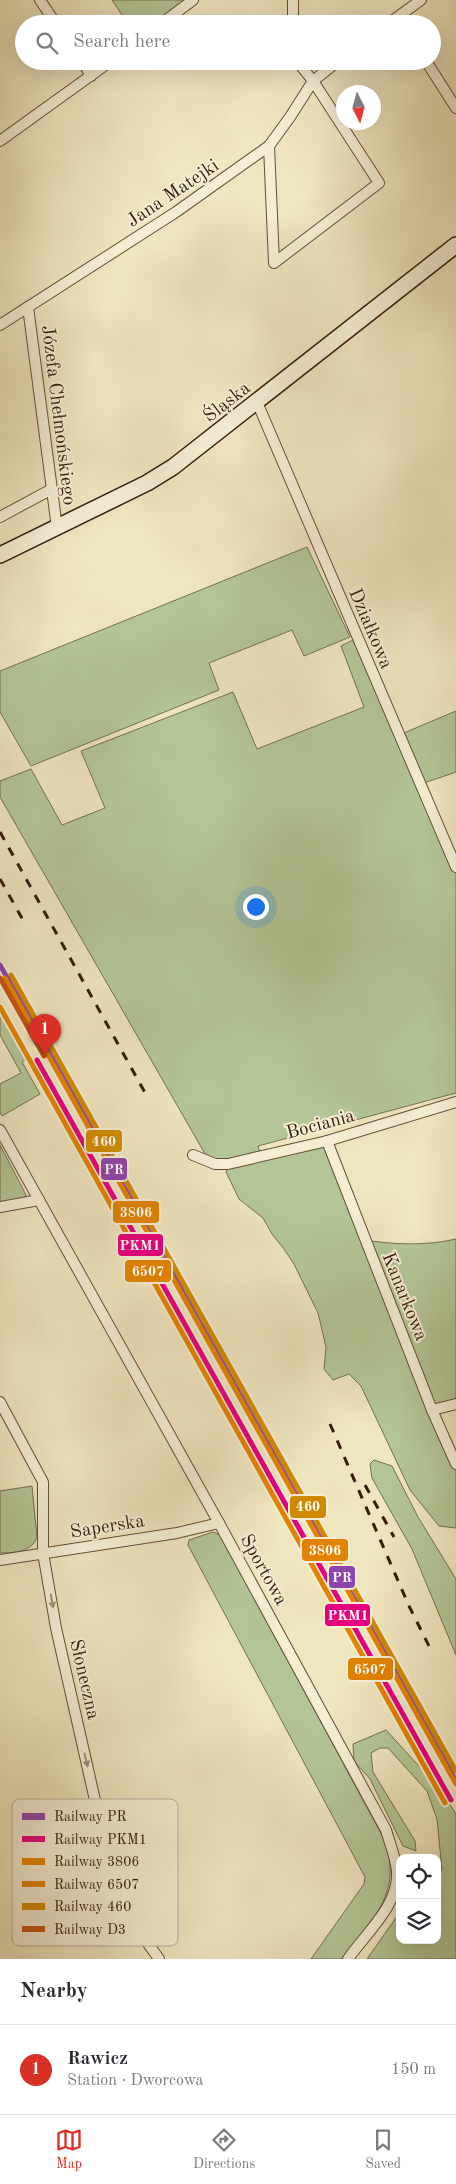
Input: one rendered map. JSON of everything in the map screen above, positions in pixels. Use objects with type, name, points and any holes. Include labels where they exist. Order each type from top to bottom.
[{"type":"street","points":[[40,0],[50,15]]},
{"type":"street","points":[[173,15],[193,0]]},
{"type":"street","points":[[293,15],[294,0]]},
{"type":"street","points":[[405,15],[421,0]]},
{"type":"street","points":[[87,70],[91,76]]},
{"type":"street","points":[[0,141],[99,70]]},
{"type":"street","points":[[269,146],[274,263],[379,183],[304,70]]},
{"type":"street","name":"Jana Matejki","points":[[0,325],[176,212],[269,146],[290,117],[312,81],[326,70]]},
{"type":"street","points":[[432,70],[456,108]]},
{"type":"street","name":"Śląska","points":[[0,555],[147,483],[173,466],[456,245]]},
{"type":"street","name":"Józefa Chełmońskiego","points":[[28,306],[56,528]]},
{"type":"street","name":"Działkowa","points":[[257,402],[456,867]]},
{"type":"street","points":[[0,518],[52,489]]},
{"type":"street","name":"Bociania","points":[[193,1155],[215,1164],[228,1164],[327,1141],[456,1102]]},
{"type":"street","name":"Sportowa","points":[[0,1130],[377,1811],[393,1851],[397,1871],[396,1886],[388,1905],[348,1959]]},
{"type":"street","name":"Kanarkowa","points":[[327,1141],[432,1410],[456,1464]]},
{"type":"street","points":[[0,1207],[39,1200]]},
{"type":"street","name":"Słoneczna","points":[[0,1402],[43,1482],[43,1553],[56,1628],[95,1799]]},
{"type":"street","points":[[432,1410],[456,1404]]},
{"type":"street","name":"Saperska","points":[[0,1560],[177,1532],[219,1523]]},
{"type":"street","name":"Słoneczna","points":[[150,1946],[159,1959]]},
{"type":"green space","points":[[112,0],[185,0],[170,15],[122,15]]},
{"type":"green space","points":[[307,547],[350,637],[304,656],[292,630],[209,663],[219,690],[31,766],[0,712],[0,671]]},
{"type":"green space","points":[[357,638],[399,735],[456,711],[456,772],[421,784],[456,867],[456,1093],[258,1146],[261,1156],[327,1141],[360,1239],[408,1244],[433,1243],[456,1239],[456,1404],[432,1410],[456,1464],[456,1528],[439,1526],[410,1490],[361,1386],[349,1374],[333,1380],[324,1369],[326,1347],[318,1313],[294,1264],[263,1218],[239,1199],[226,1172],[228,1164],[208,1159],[0,797],[0,781],[31,769],[62,825],[105,808],[81,751],[233,692],[257,749],[364,707],[341,646]]},
{"type":"green space","points":[[0,1015],[25,1060],[22,1062],[40,1094],[2,1116],[0,1112],[0,1084],[21,1073],[0,1035]]},
{"type":"green space","points":[[0,1145],[26,1195],[21,1203],[0,1207]]},
{"type":"green space","points":[[374,1460],[392,1466],[418,1517],[456,1579],[456,1655],[412,1549],[372,1478],[370,1464]]},
{"type":"green space","points":[[32,1486],[37,1537],[35,1542],[22,1551],[0,1553],[0,1491]]},
{"type":"green space","points":[[213,1532],[220,1535],[384,1839],[389,1858],[390,1875],[387,1890],[374,1918],[342,1959],[311,1959],[364,1884],[365,1877],[188,1545],[189,1540]]},
{"type":"green space","points":[[386,1730],[439,1788],[456,1814],[456,1959],[367,1959],[396,1918],[396,1944],[441,1944],[441,1854],[437,1819],[427,1791],[388,1748],[380,1748],[371,1753],[373,1772],[415,1841],[416,1851],[403,1846],[370,1779],[354,1761],[353,1744]]},
{"type":"railway","points":[[0,832],[148,1098]]},
{"type":"railway","points":[[0,879],[23,920]]},
{"type":"railway","points":[[330,1424],[409,1606],[432,1652]]},
{"type":"railway","points":[[365,1485],[394,1537]]},
{"type":"rail line","name":"PR","points":[[0,965],[456,1781]]},
{"type":"rail line","name":"460","points":[[11,975],[456,1771]]},
{"type":"rail line","name":"D3","points":[[0,978],[44,1056]]},
{"type":"rail line","name":"3806","points":[[5,978],[456,1784]]},
{"type":"rail line","name":"6507","points":[[0,1007],[445,1803]]},
{"type":"rail line","name":"PKM1","points":[[37,1060],[451,1800]]},
{"type":"place","name":"Rawicz","points":[[45,1055]]}]
